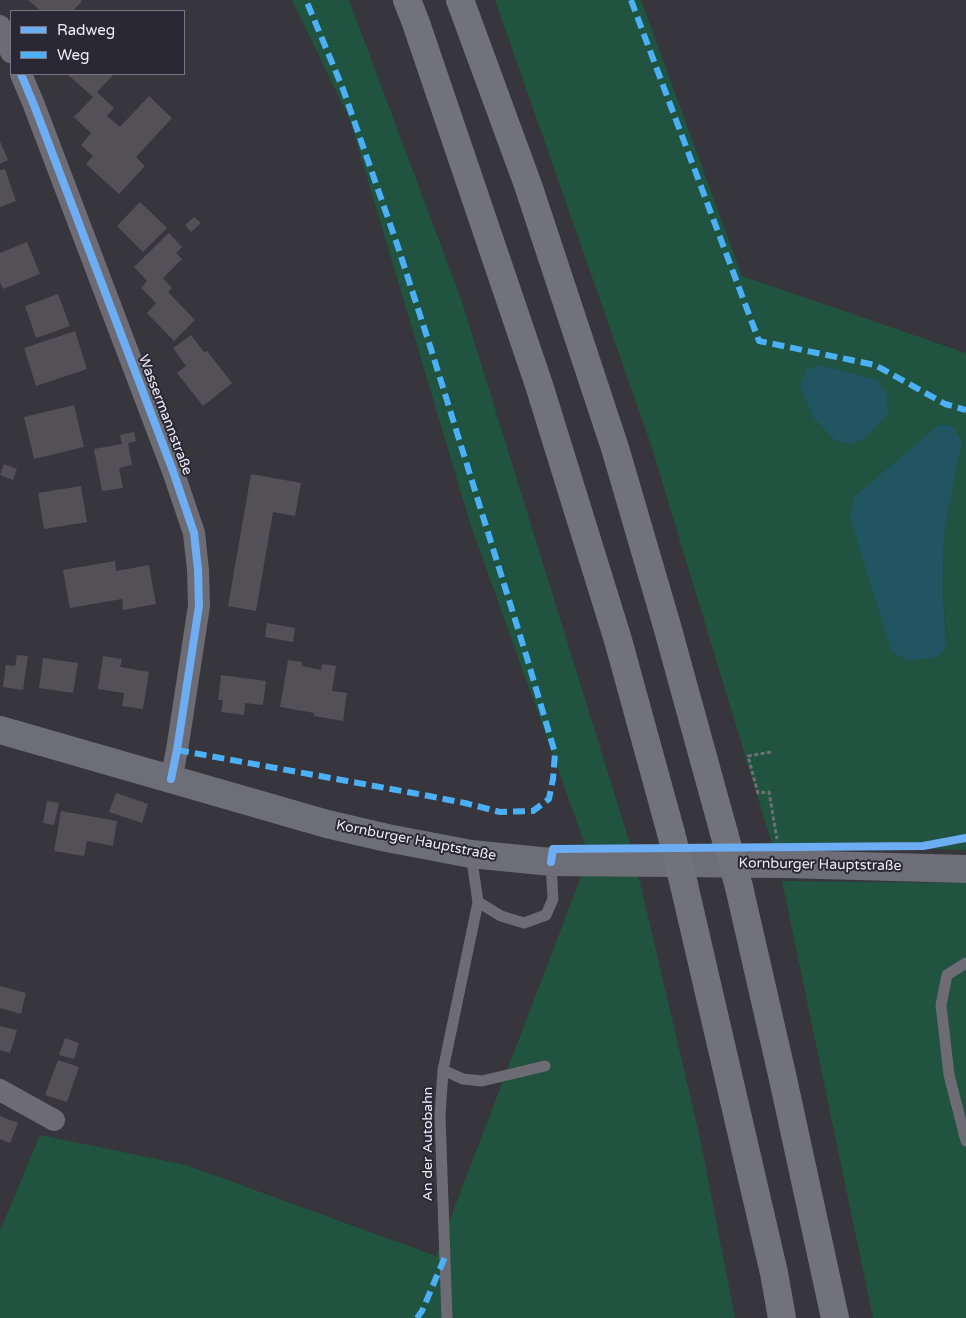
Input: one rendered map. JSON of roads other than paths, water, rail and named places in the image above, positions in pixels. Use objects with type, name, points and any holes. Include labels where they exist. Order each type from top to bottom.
[{"type":"highway","points":[[407,0],[539,385],[618,640],[684,885],[774,1274],[782,1318]]},
{"type":"highway","points":[[460,0],[528,185],[615,448],[666,626],[738,887],[783,1079],[835,1318]]},
{"type":"main road","name":"Kornburger Hauptstraße","points":[[0,730],[327,824],[470,854],[551,862],[784,864],[966,869]]},
{"type":"street","points":[[0,26],[10,50]]},
{"type":"street","name":"Wassermannstraße","points":[[21,75],[173,471],[194,533],[199,606],[171,779]]},
{"type":"street","points":[[0,1090],[54,1120]]},
{"type":"lane","name":"An der Autobahn","points":[[447,1318],[440,1116],[443,1070],[478,902],[470,854]]},
{"type":"lane","points":[[478,902],[501,916],[524,923],[546,915],[553,898],[551,862]]},
{"type":"lane","points":[[966,963],[947,975],[940,1005],[949,1074],[966,1141]]},
{"type":"lane","points":[[443,1070],[463,1079],[482,1081],[546,1066]]},
{"type":"water","points":[[821,365],[877,380],[887,393],[888,414],[865,438],[852,444],[836,441],[814,418],[800,385],[807,369]]},
{"type":"water","points":[[939,425],[953,426],[962,442],[944,533],[943,592],[946,647],[938,657],[907,661],[891,650],[850,517],[854,497]]}]
